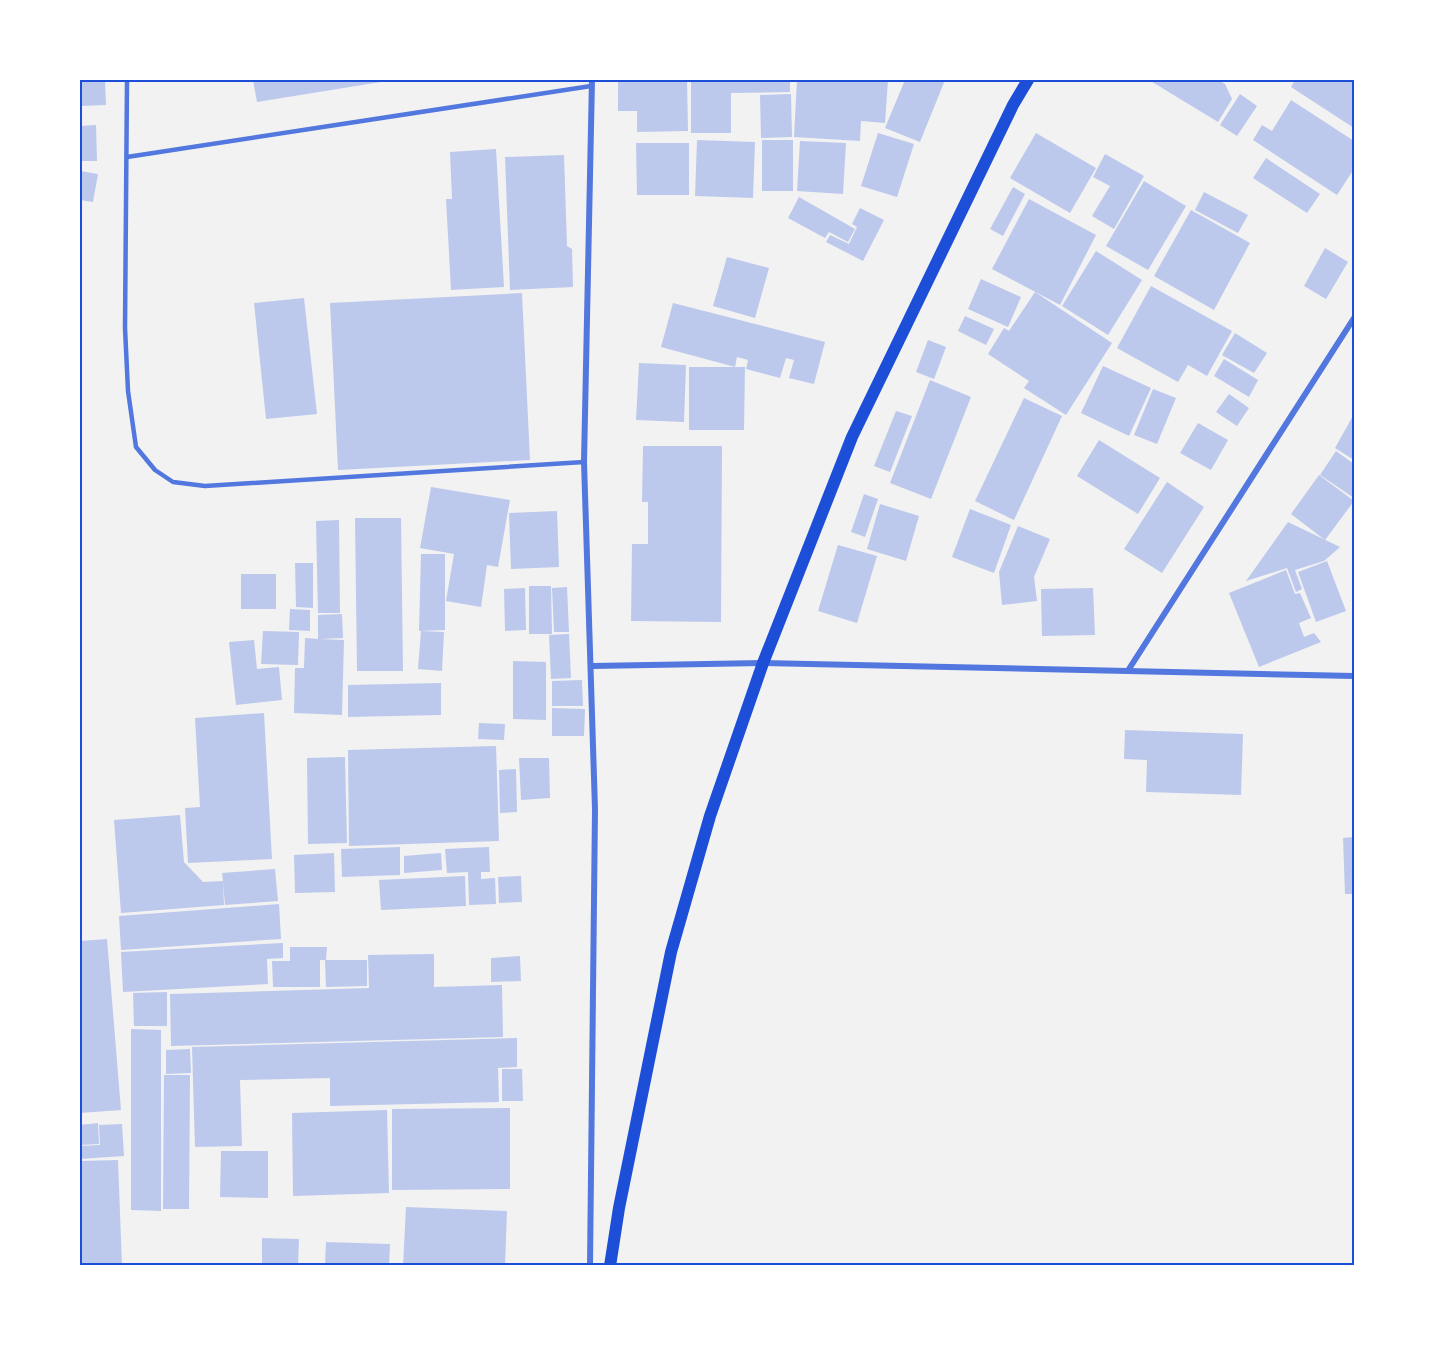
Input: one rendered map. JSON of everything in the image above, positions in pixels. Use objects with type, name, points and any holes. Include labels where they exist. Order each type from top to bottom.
[{"type":"main road","points":[[610,1266],[619,1208],[671,952],[710,816],[763,663],[852,437],[1013,105],[1028,80]]},
{"type":"street","points":[[590,1266],[595,809],[584,462],[592,83]]},
{"type":"street","points":[[1129,669],[1354,318]]},
{"type":"street","points":[[592,666],[763,663],[1129,669],[1354,676]]},
{"type":"lane","points":[[127,80],[125,328],[128,391],[136,447],[155,470],[173,482],[206,486],[584,462]]},
{"type":"lane","points":[[127,157],[592,83]]},
{"type":"building","points":[[80,80],[105,80],[106,105],[80,106]]},
{"type":"building","points":[[253,80],[387,80],[387,81],[257,102]]},
{"type":"building","points":[[618,80],[687,80],[688,131],[637,132],[637,111],[618,111]]},
{"type":"building","points":[[691,80],[790,80],[790,92],[731,93],[731,133],[691,133]]},
{"type":"building","points":[[797,80],[888,80],[885,123],[861,121],[860,141],[794,137]]},
{"type":"building","points":[[905,80],[945,80],[920,142],[885,128]]},
{"type":"building","points":[[1149,80],[1218,80],[1225,84],[1232,99],[1218,122]]},
{"type":"building","points":[[1295,80],[1354,80],[1354,128],[1291,87]]},
{"type":"building","points":[[791,94],[792,137],[761,138],[760,95]]},
{"type":"building","points":[[1240,94],[1257,106],[1237,136],[1220,125]]},
{"type":"building","points":[[1291,100],[1354,141],[1354,169],[1337,195],[1253,140],[1262,125],[1272,131]]},
{"type":"building","points":[[96,125],[97,161],[80,161],[80,126]]},
{"type":"building","points":[[878,133],[914,144],[897,197],[861,186]]},
{"type":"building","points":[[1036,133],[1096,168],[1070,213],[1010,178]]},
{"type":"building","points":[[697,140],[755,142],[753,198],[695,196]]},
{"type":"building","points":[[762,140],[793,140],[793,191],[762,191]]},
{"type":"building","points":[[800,141],[846,143],[843,194],[797,191]]},
{"type":"building","points":[[636,143],[689,143],[689,195],[637,195]]},
{"type":"building","points":[[496,149],[504,287],[451,290],[446,199],[452,199],[450,152]]},
{"type":"building","points":[[1105,154],[1144,176],[1114,229],[1092,216],[1110,186],[1093,177]]},
{"type":"building","points":[[564,155],[567,246],[572,249],[573,287],[510,290],[505,157]]},
{"type":"building","points":[[1266,158],[1320,194],[1307,213],[1253,178]]},
{"type":"building","points":[[80,171],[98,174],[93,202],[80,200]]},
{"type":"building","points":[[1144,181],[1186,206],[1148,270],[1106,246]]},
{"type":"building","points":[[1013,187],[1025,194],[1003,236],[990,229]]},
{"type":"building","points":[[1204,192],[1248,215],[1238,233],[1195,210]]},
{"type":"building","points":[[799,197],[855,229],[848,242],[829,232],[825,238],[788,218]]},
{"type":"building","points":[[1029,199],[1096,235],[1060,305],[992,269]]},
{"type":"building","points":[[860,208],[884,220],[863,261],[826,242],[830,235],[849,244],[857,227],[852,224]]},
{"type":"building","points":[[1191,210],[1250,243],[1214,310],[1154,276]]},
{"type":"building","points":[[1325,248],[1348,262],[1326,299],[1304,286]]},
{"type":"building","points":[[1096,251],[1142,280],[1108,335],[1062,306]]},
{"type":"building","points":[[727,257],[769,268],[755,318],[713,306]]},
{"type":"building","points":[[981,279],[1021,297],[1008,327],[968,309]]},
{"type":"building","points":[[1151,286],[1232,331],[1207,376],[1188,365],[1178,382],[1117,348]]},
{"type":"building","points":[[1035,292],[1112,343],[1066,415],[1024,388],[1029,381],[988,354],[1004,328],[1009,331]]},
{"type":"building","points":[[522,293],[530,460],[338,470],[330,303]]},
{"type":"building","points":[[304,298],[317,414],[266,419],[254,303]]},
{"type":"building","points":[[673,303],[825,342],[814,384],[789,378],[794,360],[786,358],[780,378],[746,369],[748,360],[737,357],[735,367],[661,347]]},
{"type":"building","points":[[965,316],[994,329],[986,345],[958,331]]},
{"type":"building","points":[[1235,333],[1267,353],[1254,373],[1222,355]]},
{"type":"building","points":[[928,340],[946,347],[934,379],[916,372]]},
{"type":"building","points":[[1224,359],[1258,380],[1249,397],[1214,376]]},
{"type":"building","points":[[639,363],[686,365],[684,422],[636,420]]},
{"type":"building","points":[[1103,366],[1151,388],[1129,436],[1081,413]]},
{"type":"building","points":[[689,367],[745,367],[744,430],[689,430]]},
{"type":"building","points":[[930,380],[971,397],[931,499],[890,483]]},
{"type":"building","points":[[1153,389],[1176,398],[1157,444],[1134,435]]},
{"type":"building","points":[[1229,394],[1249,408],[1237,426],[1216,412]]},
{"type":"building","points":[[1024,398],[1062,416],[1014,520],[975,501]]},
{"type":"building","points":[[896,411],[912,416],[890,472],[874,466]]},
{"type":"building","points":[[1354,414],[1354,460],[1335,448]]},
{"type":"building","points":[[1198,423],[1228,440],[1211,470],[1180,453]]},
{"type":"building","points":[[1099,440],[1160,478],[1138,514],[1077,476]]},
{"type":"building","points":[[643,446],[722,446],[721,622],[631,621],[632,544],[648,544],[648,502],[642,502]]},
{"type":"building","points":[[1336,451],[1354,464],[1354,498],[1320,475]]},
{"type":"building","points":[[1319,475],[1354,501],[1325,540],[1291,514]]},
{"type":"building","points":[[1167,482],[1204,507],[1162,573],[1124,549]]},
{"type":"building","points":[[431,487],[510,500],[498,567],[487,565],[481,607],[446,601],[454,554],[420,548]]},
{"type":"building","points":[[864,494],[878,499],[865,537],[851,532]]},
{"type":"building","points":[[880,504],[919,516],[906,561],[867,549]]},
{"type":"building","points":[[970,509],[1011,525],[994,573],[952,557]]},
{"type":"building","points":[[557,511],[559,567],[511,569],[509,513]]},
{"type":"building","points":[[355,518],[401,518],[403,671],[357,671]]},
{"type":"building","points":[[339,520],[340,613],[318,613],[316,521]]},
{"type":"building","points":[[1288,522],[1340,547],[1324,561],[1295,570],[1302,589],[1296,592],[1287,568],[1246,581]]},
{"type":"building","points":[[1018,526],[1050,539],[1034,577],[1037,601],[1002,605],[999,572]]},
{"type":"building","points":[[838,545],[877,556],[857,623],[818,611]]},
{"type":"building","points":[[421,554],[445,554],[445,630],[419,631]]},
{"type":"building","points":[[1327,561],[1346,611],[1316,622],[1298,572]]},
{"type":"building","points":[[295,563],[313,563],[313,608],[296,607]]},
{"type":"building","points":[[1286,570],[1295,594],[1300,593],[1311,618],[1299,623],[1304,637],[1314,633],[1321,642],[1259,667],[1229,593]]},
{"type":"building","points":[[241,574],[276,574],[276,609],[241,609]]},
{"type":"building","points":[[529,586],[551,586],[552,634],[529,634]]},
{"type":"building","points":[[567,587],[569,632],[554,632],[552,588]]},
{"type":"building","points":[[525,588],[526,630],[505,631],[504,589]]},
{"type":"building","points":[[1093,588],[1095,635],[1042,636],[1041,589]]},
{"type":"building","points":[[290,609],[310,610],[310,631],[289,630]]},
{"type":"building","points":[[342,614],[343,638],[320,639],[344,640],[342,715],[294,713],[295,668],[304,668],[305,638],[318,639],[318,615]]},
{"type":"building","points":[[263,631],[299,632],[298,665],[261,664]]},
{"type":"building","points":[[421,631],[444,632],[442,671],[418,669]]},
{"type":"building","points":[[569,634],[571,678],[551,679],[549,635]]},
{"type":"building","points":[[254,640],[257,669],[279,667],[282,700],[236,705],[229,642]]},
{"type":"building","points":[[513,661],[546,662],[546,720],[513,719]]},
{"type":"building","points":[[582,680],[583,706],[552,706],[552,681]]},
{"type":"building","points":[[441,683],[441,715],[348,717],[348,685]]},
{"type":"building","points":[[552,708],[585,709],[584,736],[552,736]]},
{"type":"building","points":[[264,713],[272,859],[188,863],[185,808],[200,807],[195,718]]},
{"type":"building","points":[[479,723],[505,724],[504,740],[478,739]]},
{"type":"building","points":[[1125,730],[1243,734],[1241,795],[1146,792],[1147,760],[1124,759]]},
{"type":"building","points":[[496,746],[499,841],[349,846],[348,750]]},
{"type":"building","points":[[345,757],[347,843],[308,844],[307,758]]},
{"type":"building","points":[[519,758],[549,758],[550,798],[521,800]]},
{"type":"building","points":[[516,769],[517,812],[500,813],[499,770]]},
{"type":"building","points":[[180,815],[184,862],[203,882],[223,881],[222,873],[275,869],[278,901],[225,905],[223,883],[224,905],[121,913],[114,820]]},
{"type":"building","points":[[1354,837],[1354,894],[1345,894],[1343,838]]},
{"type":"building","points":[[400,847],[400,875],[342,877],[341,849]]},
{"type":"building","points":[[489,847],[490,872],[481,872],[481,879],[495,878],[496,904],[469,905],[468,872],[447,873],[445,849]]},
{"type":"building","points":[[334,853],[335,892],[295,893],[294,855]]},
{"type":"building","points":[[441,853],[442,870],[404,873],[404,856]]},
{"type":"building","points":[[465,876],[466,906],[381,910],[379,880]]},
{"type":"building","points":[[521,876],[522,902],[499,903],[498,877]]},
{"type":"building","points":[[279,904],[281,939],[121,950],[119,916]]},
{"type":"building","points":[[107,939],[121,1110],[80,1113],[80,941]]},
{"type":"building","points":[[283,943],[283,958],[267,959],[268,984],[123,992],[121,952]]},
{"type":"building","points":[[290,947],[327,947],[326,960],[320,960],[320,987],[273,987],[272,961],[290,961]]},
{"type":"building","points":[[434,954],[434,987],[502,985],[503,1037],[171,1046],[170,994],[369,988],[368,955]]},
{"type":"building","points":[[520,956],[521,981],[491,982],[491,958]]},
{"type":"building","points":[[325,960],[367,960],[367,986],[326,987]]},
{"type":"building","points":[[167,992],[167,1026],[134,1026],[133,993]]},
{"type":"building","points":[[131,1029],[161,1030],[161,1211],[131,1210]]},
{"type":"building","points":[[517,1038],[517,1067],[498,1068],[499,1102],[330,1106],[330,1078],[240,1080],[242,1146],[195,1147],[192,1047]]},
{"type":"building","points":[[190,1049],[191,1073],[166,1074],[166,1050]]},
{"type":"building","points":[[502,1069],[522,1069],[523,1101],[502,1101]]},
{"type":"building","points":[[164,1075],[190,1075],[189,1209],[163,1209]]},
{"type":"building","points":[[510,1108],[510,1189],[392,1190],[392,1109]]},
{"type":"building","points":[[387,1110],[389,1193],[293,1196],[292,1113]]},
{"type":"building","points":[[98,1123],[99,1144],[80,1145],[80,1125]]},
{"type":"building","points":[[122,1124],[124,1156],[80,1159],[80,1146],[100,1145],[99,1125]]},
{"type":"building","points":[[221,1151],[268,1151],[268,1198],[220,1197]]},
{"type":"building","points":[[118,1160],[122,1266],[80,1266],[80,1161]]},
{"type":"building","points":[[406,1207],[507,1211],[505,1266],[403,1266]]},
{"type":"building","points":[[262,1238],[299,1239],[298,1266],[262,1266]]},
{"type":"building","points":[[326,1242],[390,1244],[389,1266],[325,1266]]}]
